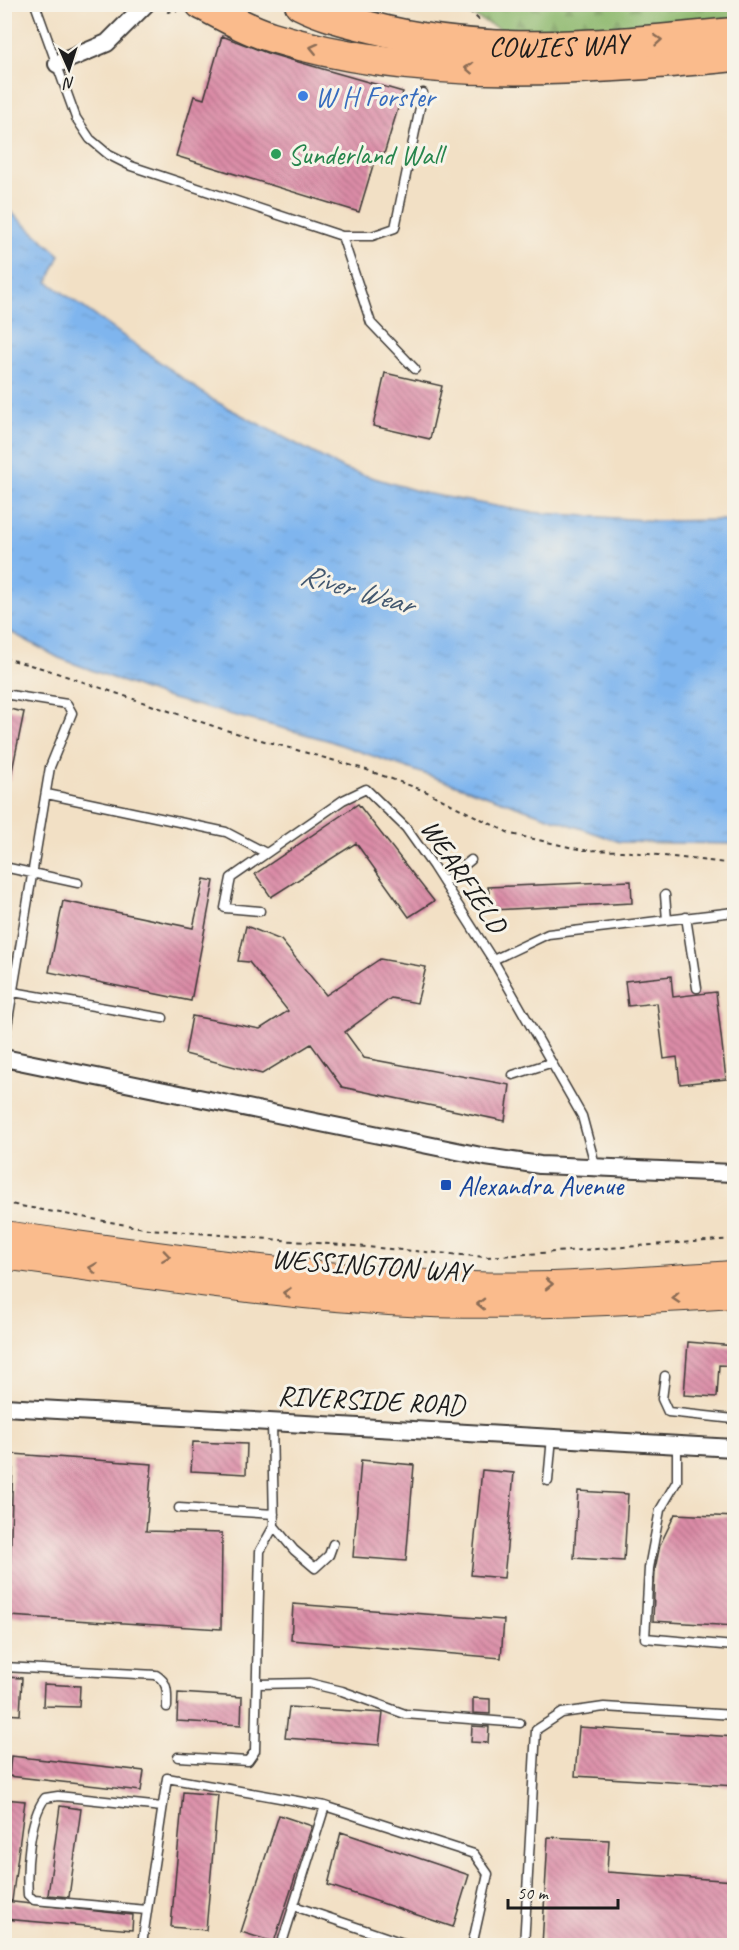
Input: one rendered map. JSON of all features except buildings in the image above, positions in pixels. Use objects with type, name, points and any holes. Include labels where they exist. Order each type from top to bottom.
[{"type":"highway","name":"COWIES WAY","points":[[201,4],[269,37],[319,50],[372,58],[427,79],[735,56]]},
{"type":"highway","name":"COWIES WAY","points":[[300,4],[338,19],[385,31],[451,43],[546,47],[735,33]]},
{"type":"main road","name":"WESSINGTON WAY","points":[[4,1234],[217,1263],[390,1280],[473,1285],[566,1284],[735,1274]]},
{"type":"main road","name":"WESSINGTON WAY","points":[[4,1256],[218,1285],[390,1302],[567,1305],[735,1295]]},
{"type":"street","points":[[57,64],[107,43],[146,4]]},
{"type":"street","points":[[4,1058],[486,1157],[540,1165],[735,1173]]},
{"type":"street","name":"RIVERSIDE ROAD","points":[[4,1407],[735,1448]]},
{"type":"lane","points":[[34,4],[76,118],[90,139],[109,155],[131,166],[342,236],[372,236],[395,228],[427,79]]},
{"type":"lane","points":[[342,236],[371,323],[415,369]]},
{"type":"lane","points":[[4,1044],[50,767],[72,713],[67,704],[10,695]]},
{"type":"lane","name":"WEARFIELD","points":[[260,911],[225,908],[231,878],[343,800],[366,789],[406,828],[444,882],[493,960],[582,1116],[596,1168]]},
{"type":"lane","points":[[47,794],[226,832],[266,854]]},
{"type":"lane","points":[[444,882],[471,860]]},
{"type":"lane","points":[[4,867],[78,883]]},
{"type":"lane","points":[[665,895],[667,920]]},
{"type":"lane","points":[[493,960],[548,934],[735,912]]},
{"type":"lane","points":[[686,917],[697,988]]},
{"type":"lane","points":[[13,992],[163,1018]]},
{"type":"lane","points":[[513,1075],[550,1063]]},
{"type":"lane","points":[[665,1376],[662,1399],[668,1412],[735,1419]]},
{"type":"lane","points":[[178,1757],[248,1761],[253,1757],[258,1684],[260,1551],[274,1526],[272,1421]]},
{"type":"lane","points":[[548,1481],[552,1437]]},
{"type":"lane","points":[[677,1444],[676,1482],[660,1510],[649,1568],[645,1638],[735,1646]]},
{"type":"lane","points":[[179,1508],[274,1514]]},
{"type":"lane","points":[[274,1526],[294,1550],[315,1568],[328,1555],[333,1544]]},
{"type":"lane","points":[[4,1667],[156,1675],[163,1679],[167,1686],[167,1707]]},
{"type":"lane","points":[[258,1684],[309,1683],[342,1691],[405,1714],[520,1723]]},
{"type":"lane","points":[[524,1946],[536,1730],[562,1713],[604,1707],[735,1715]]},
{"type":"lane","points":[[144,1946],[142,1944],[167,1778],[325,1806],[474,1854],[488,1874],[472,1946]]},
{"type":"lane","points":[[147,1910],[34,1900],[28,1895],[27,1882],[35,1818],[38,1807],[45,1798],[58,1796],[162,1807]]},
{"type":"lane","points":[[281,1946],[325,1806]]},
{"type":"lane","points":[[294,1906],[412,1946]]},
{"type":"path","points":[[159,4],[168,12]]},
{"type":"path","points":[[4,658],[45,669],[222,729],[364,769],[425,791],[511,834],[584,850],[622,851],[735,864]]},
{"type":"path","points":[[4,1203],[149,1229],[486,1257],[735,1239]]},
{"type":"green space","points":[[499,4],[734,5],[734,19],[668,25],[545,31],[502,30],[469,14]]},
{"type":"water","name":"River Wear","points":[[4,206],[60,255],[48,282],[213,400],[344,469],[424,493],[529,512],[658,521],[734,520],[734,844],[620,842],[327,740],[161,696],[59,658],[5,629]]},
{"type":"place","name":"W H Forster","points":[[303,96]]},
{"type":"place","name":"Sunderland Wall","points":[[276,154]]},
{"type":"place","name":"Alexandra Avenue","points":[[446,1185]]}]
